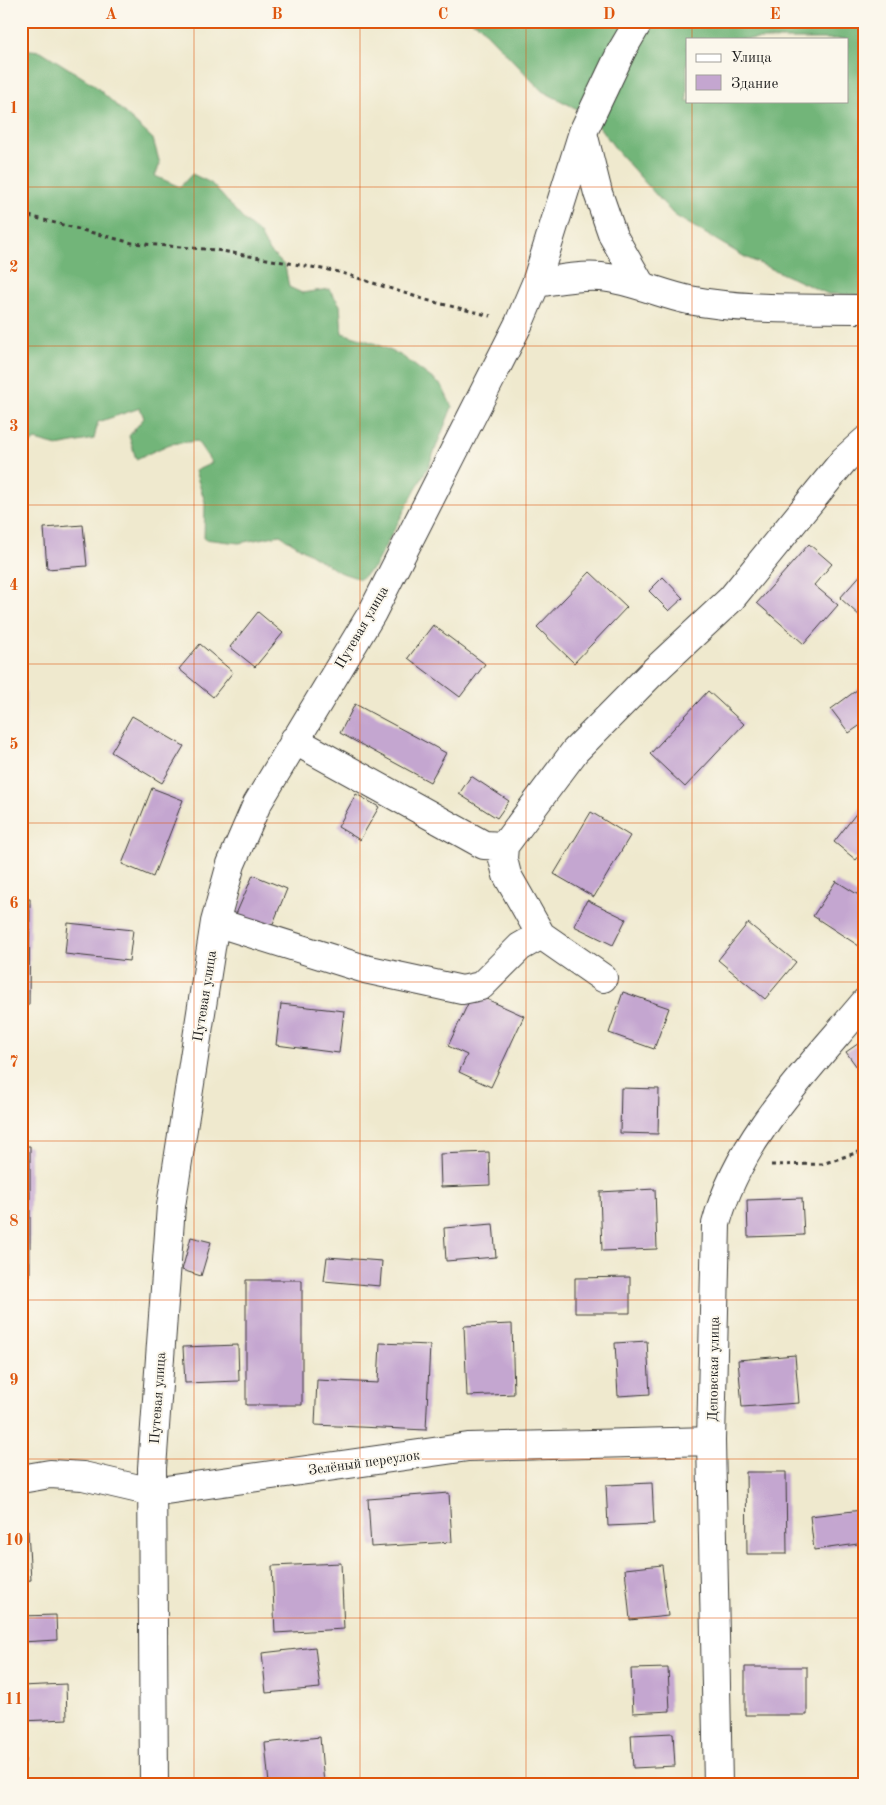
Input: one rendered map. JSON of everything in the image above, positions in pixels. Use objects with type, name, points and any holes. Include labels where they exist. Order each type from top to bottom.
[{"type":"street","name":"Путевая улица","points":[[154,1784],[152,1492],[171,1206],[215,922],[231,864],[257,804],[372,613],[519,323],[536,283],[583,132],[622,50],[639,21]]},
{"type":"street","points":[[583,132],[598,193],[613,236],[641,285]]},
{"type":"street","points":[[536,283],[594,277],[641,285],[688,300],[750,308],[865,309]]},
{"type":"street","points":[[602,978],[540,935],[507,875],[503,859],[504,846],[575,751],[654,671],[731,599],[844,460],[865,442]]},
{"type":"street","points":[[294,740],[484,846],[504,846]]},
{"type":"street","points":[[215,922],[365,969],[462,990],[481,986],[520,947],[540,935]]},
{"type":"street","name":"Деповская улица","points":[[718,1784],[711,1441],[716,1224],[723,1196],[738,1166],[771,1116],[865,1002]]},
{"type":"street","name":"Зелёный переулок","points":[[21,1479],[50,1474],[83,1476],[152,1492],[468,1447],[711,1441]]},
{"type":"path","points":[[21,214],[132,243],[216,250],[340,272],[426,300],[519,323]]},
{"type":"path","points":[[738,1166],[822,1164],[865,1150]]},
{"type":"green space","points":[[471,21],[865,21],[865,295],[828,294],[745,257],[674,215],[618,152],[591,116],[542,91],[478,24]]},
{"type":"green space","points":[[21,49],[41,51],[93,84],[153,139],[160,164],[155,176],[180,187],[192,174],[211,183],[242,218],[260,234],[268,249],[285,266],[289,287],[302,293],[329,289],[340,305],[342,333],[374,343],[402,356],[442,386],[452,407],[429,465],[374,567],[360,579],[339,572],[280,535],[239,543],[204,539],[205,502],[195,471],[212,463],[197,441],[170,444],[136,459],[129,436],[144,418],[140,408],[98,422],[94,439],[57,446],[35,440],[21,451]]},
{"type":"building","points":[[83,525],[87,566],[47,569],[44,528]]},
{"type":"building","points":[[809,544],[832,564],[814,585],[838,605],[804,644],[757,603]]},
{"type":"building","points":[[865,570],[865,613],[861,617],[840,598]]},
{"type":"building","points":[[590,572],[627,607],[574,663],[537,627]]},
{"type":"building","points":[[663,577],[683,598],[669,611],[649,591]]},
{"type":"building","points":[[258,612],[283,633],[255,667],[230,647]]},
{"type":"building","points":[[433,625],[485,664],[460,697],[408,658]]},
{"type":"building","points":[[200,644],[233,672],[213,697],[179,669]]},
{"type":"building","points":[[865,684],[865,722],[849,733],[831,709]]},
{"type":"building","points":[[21,691],[26,691],[24,802],[21,802]]},
{"type":"building","points":[[708,691],[744,724],[685,787],[650,754]]},
{"type":"building","points":[[355,704],[446,753],[430,782],[340,733]]},
{"type":"building","points":[[132,716],[184,746],[162,783],[111,752]]},
{"type":"building","points":[[471,776],[509,801],[497,818],[459,794]]},
{"type":"building","points":[[152,788],[183,800],[153,877],[122,864]]},
{"type":"building","points":[[356,794],[379,807],[360,840],[338,827]]},
{"type":"building","points":[[865,802],[865,849],[856,860],[834,842]]},
{"type":"building","points":[[591,812],[630,836],[594,897],[554,874]]},
{"type":"building","points":[[253,875],[287,889],[268,936],[233,921]]},
{"type":"building","points":[[836,881],[865,899],[865,937],[859,946],[813,916]]},
{"type":"building","points":[[21,899],[30,899],[29,1005],[21,1005]]},
{"type":"building","points":[[587,900],[626,919],[613,945],[574,926]]},
{"type":"building","points":[[68,923],[133,930],[129,961],[65,954]]},
{"type":"building","points":[[748,923],[796,962],[765,999],[718,960]]},
{"type":"building","points":[[623,992],[669,1008],[654,1049],[609,1033]]},
{"type":"building","points":[[473,993],[524,1016],[491,1087],[459,1072],[467,1055],[448,1046]]},
{"type":"building","points":[[281,1004],[344,1011],[339,1053],[276,1045]]},
{"type":"building","points":[[865,1039],[865,1078],[846,1052]]},
{"type":"building","points":[[621,1088],[659,1089],[658,1134],[620,1133]]},
{"type":"building","points":[[21,1146],[30,1146],[30,1276],[21,1276]]},
{"type":"building","points":[[489,1152],[490,1185],[441,1187],[440,1154]]},
{"type":"building","points":[[655,1189],[657,1249],[602,1251],[600,1192]]},
{"type":"building","points":[[802,1198],[804,1235],[748,1237],[747,1200]]},
{"type":"building","points":[[493,1224],[496,1257],[446,1261],[444,1228]]},
{"type":"building","points":[[191,1237],[211,1242],[201,1276],[182,1270]]},
{"type":"building","points":[[327,1257],[382,1261],[380,1286],[324,1281]]},
{"type":"building","points":[[630,1277],[630,1313],[575,1313],[575,1278]]},
{"type":"building","points":[[246,1280],[302,1280],[302,1405],[246,1405]]},
{"type":"building","points":[[512,1324],[514,1394],[467,1396],[464,1326]]},
{"type":"building","points":[[647,1341],[650,1394],[618,1396],[615,1343]]},
{"type":"building","points":[[380,1343],[430,1345],[426,1430],[315,1425],[317,1380],[378,1383]]},
{"type":"building","points":[[238,1345],[239,1381],[185,1383],[183,1347]]},
{"type":"building","points":[[795,1355],[799,1403],[742,1407],[738,1360]]},
{"type":"building","points":[[746,1472],[786,1472],[787,1554],[747,1554]]},
{"type":"building","points":[[652,1483],[654,1524],[608,1526],[606,1485]]},
{"type":"building","points":[[449,1493],[452,1542],[371,1547],[368,1499]]},
{"type":"building","points":[[862,1510],[865,1543],[814,1550],[810,1516]]},
{"type":"building","points":[[28,1531],[31,1580],[21,1581],[21,1532]]},
{"type":"building","points":[[341,1563],[344,1629],[275,1633],[272,1566]]},
{"type":"building","points":[[662,1565],[668,1616],[630,1620],[625,1569]]},
{"type":"building","points":[[56,1615],[57,1640],[21,1642],[21,1616]]},
{"type":"building","points":[[315,1647],[320,1688],[266,1693],[262,1653]]},
{"type":"building","points":[[745,1667],[807,1667],[807,1715],[745,1715]]},
{"type":"building","points":[[668,1668],[670,1711],[633,1713],[631,1669]]},
{"type":"building","points":[[66,1684],[67,1719],[21,1721],[21,1686]]},
{"type":"building","points":[[673,1733],[675,1766],[633,1768],[631,1735]]},
{"type":"building","points":[[320,1737],[324,1784],[269,1784],[265,1743]]},
{"type":"building","points":[[21,1739],[25,1739],[25,1763],[21,1763]]},
{"type":"building","points":[[865,1744],[865,1784],[862,1784],[860,1745]]}]
